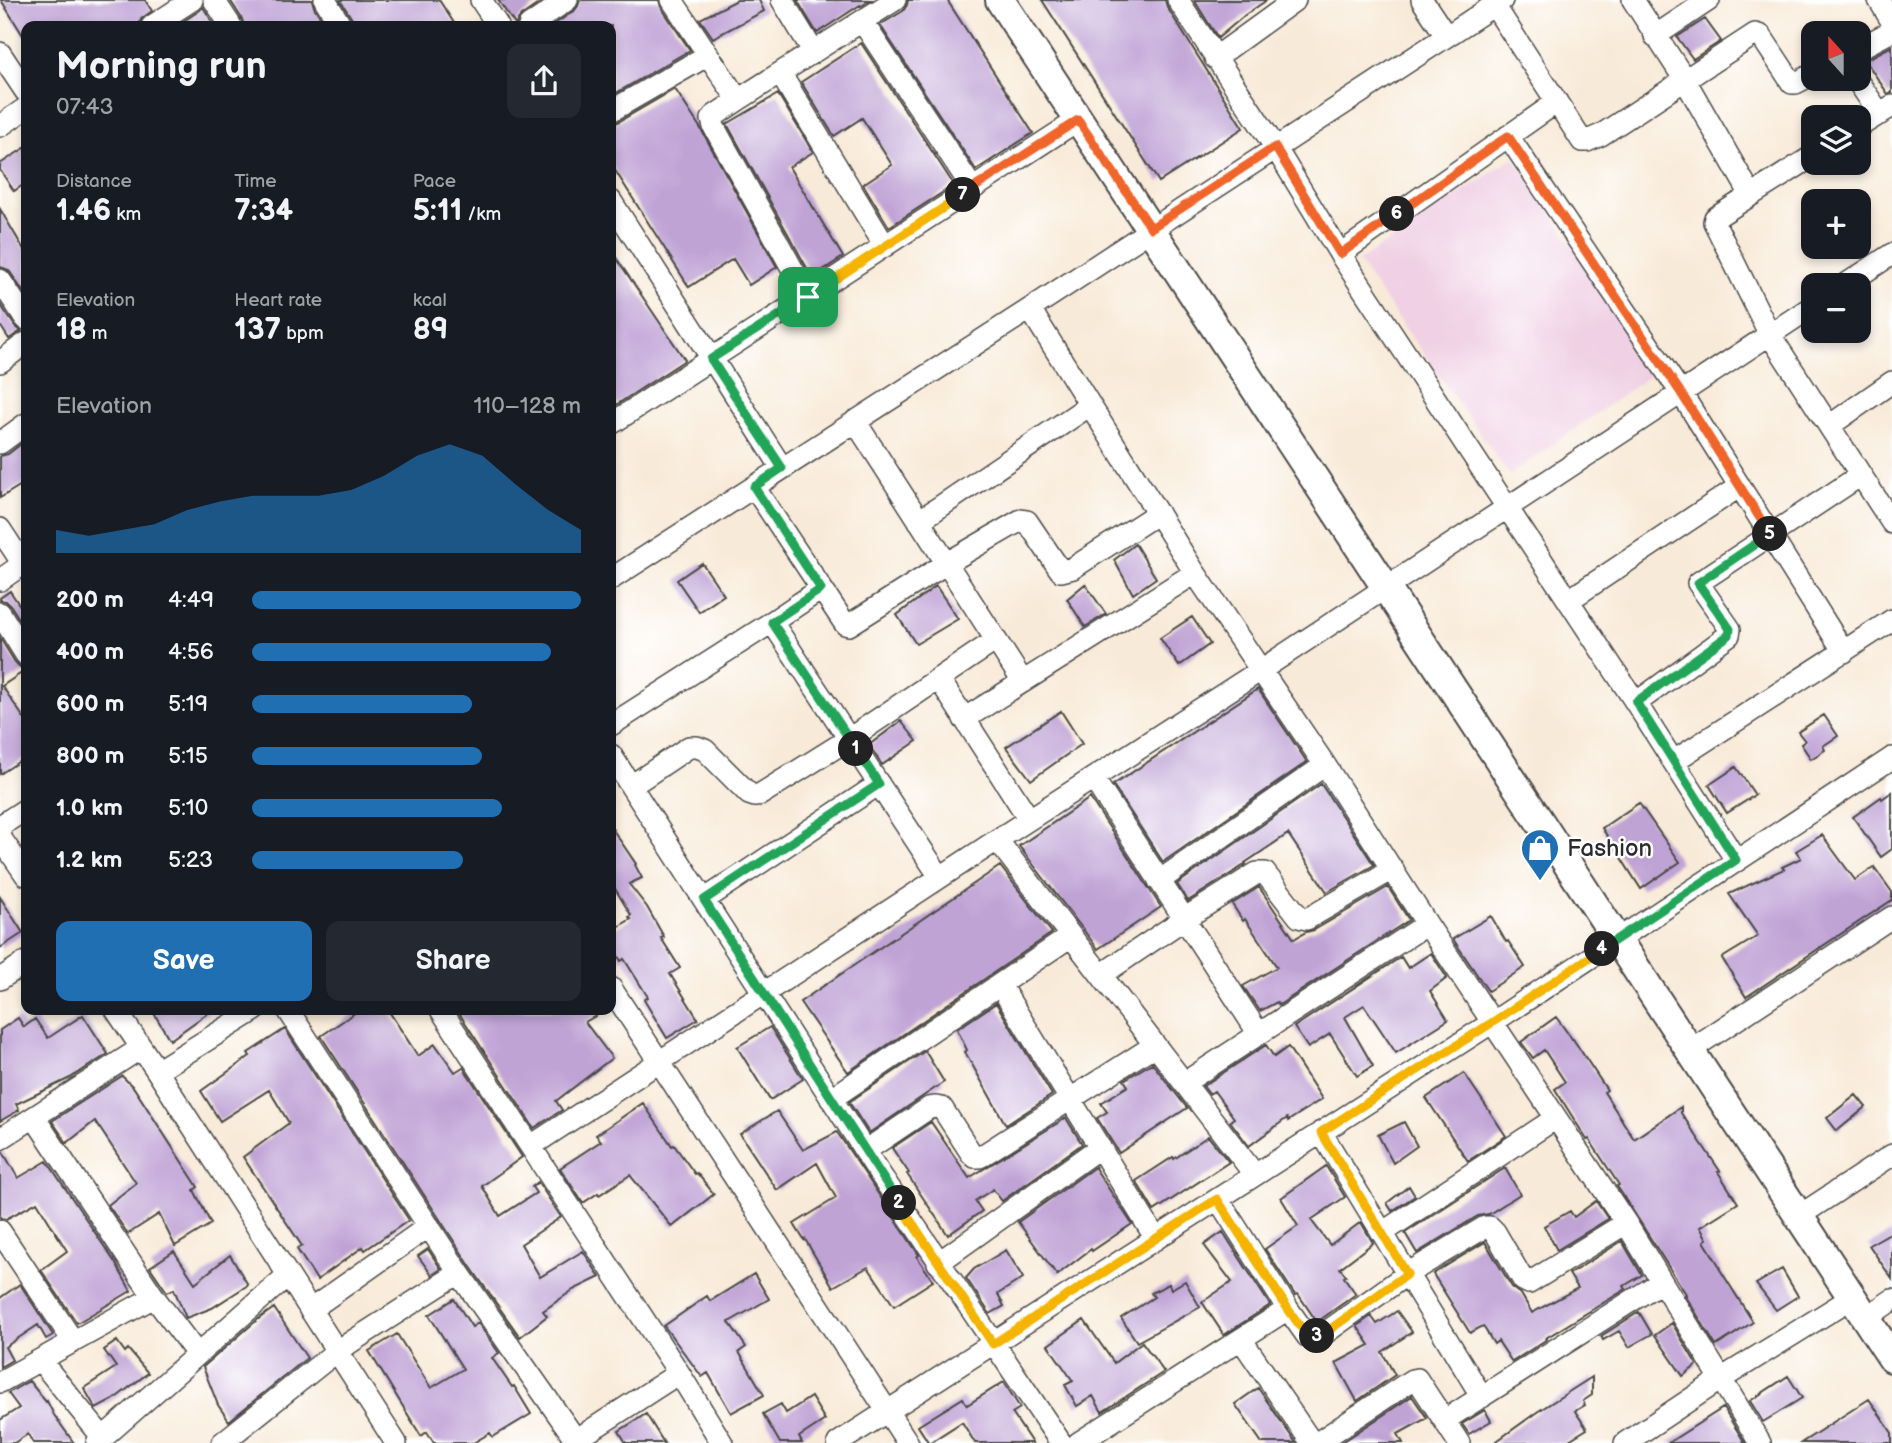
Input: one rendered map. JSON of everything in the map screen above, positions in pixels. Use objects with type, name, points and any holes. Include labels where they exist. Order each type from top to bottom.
[{"type":"street","points":[[160,21],[192,0]]},
{"type":"street","points":[[214,0],[228,21]]},
{"type":"street","points":[[325,0],[338,21]]},
{"type":"street","points":[[481,0],[495,21]]},
{"type":"street","points":[[536,21],[567,0]]},
{"type":"street","points":[[672,0],[738,100]]},
{"type":"street","points":[[782,0],[813,51]]},
{"type":"street","points":[[808,297],[712,122],[715,116],[738,100],[895,0]]},
{"type":"street","points":[[1000,0],[1892,1357]]},
{"type":"street","points":[[1178,0],[1275,147],[1340,254],[1636,702],[1736,860]]},
{"type":"street","points":[[1214,58],[1295,0]]},
{"type":"street","points":[[1422,0],[1446,37]]},
{"type":"street","points":[[1633,0],[1685,80],[1751,195]]},
{"type":"street","points":[[1656,36],[1709,0]]},
{"type":"street","points":[[1879,0],[1892,22]]},
{"type":"street","points":[[616,576],[1498,3],[1582,141],[1601,135],[1755,34],[1761,36],[1792,83],[1801,80]]},
{"type":"street","points":[[862,21],[973,189]]},
{"type":"street","points":[[1871,43],[1892,31]]},
{"type":"street","points":[[0,53],[21,84]]},
{"type":"street","points":[[616,108],[708,55]]},
{"type":"street","points":[[780,73],[885,247]]},
{"type":"street","points":[[1868,91],[1886,110],[1871,119]]},
{"type":"street","points":[[1340,254],[1557,102]]},
{"type":"street","points":[[0,125],[21,111]]},
{"type":"street","points":[[616,421],[1078,120]]},
{"type":"street","points":[[1508,136],[1681,393],[1844,652]]},
{"type":"street","points":[[1801,164],[1715,218],[1714,222],[1770,335],[1892,523]]},
{"type":"street","points":[[616,209],[782,468]]},
{"type":"street","points":[[1863,273],[1892,254]]},
{"type":"street","points":[[0,280],[21,312]]},
{"type":"street","points":[[1030,309],[1195,573],[1325,765],[1626,1223],[1760,1443]]},
{"type":"street","points":[[531,1146],[1801,314]]},
{"type":"street","points":[[0,362],[21,347]]},
{"type":"street","points":[[1829,426],[1892,382]]},
{"type":"street","points":[[919,522],[1090,405]]},
{"type":"street","points":[[855,421],[1023,682]]},
{"type":"street","points":[[0,443],[21,428]]},
{"type":"street","points":[[1636,702],[1729,635],[1730,629],[1698,583],[1861,475]]},
{"type":"street","points":[[1569,600],[1740,486]]},
{"type":"street","points":[[754,487],[845,624],[849,625],[1017,522],[1027,521],[1058,567],[1066,570],[1158,513]]},
{"type":"street","points":[[0,529],[21,558]]},
{"type":"street","points":[[0,580],[21,566]]},
{"type":"street","points":[[964,719],[1195,573]]},
{"type":"street","points":[[616,722],[821,589]]},
{"type":"street","points":[[0,613],[21,647]]},
{"type":"street","points":[[1674,761],[1892,621]]},
{"type":"street","points":[[772,622],[940,877]]},
{"type":"street","points":[[631,786],[689,747],[697,747],[705,750],[749,794],[761,794],[849,739],[996,640]]},
{"type":"street","points":[[939,680],[1029,819]]},
{"type":"street","points":[[838,1443],[1493,1022],[1892,758]]},
{"type":"street","points":[[616,763],[865,1152],[1061,1443]]},
{"type":"street","points":[[1159,881],[1325,765]]},
{"type":"street","points":[[1093,778],[1259,1034]]},
{"type":"street","points":[[704,900],[879,784]]},
{"type":"street","points":[[0,826],[21,811]]},
{"type":"street","points":[[0,837],[21,868]]},
{"type":"street","points":[[997,840],[1255,1175]]},
{"type":"street","points":[[1101,975],[1184,919],[1261,872],[1265,873],[1299,917],[1307,919],[1393,869]]},
{"type":"street","points":[[1690,1050],[1892,917]]},
{"type":"street","points":[[1184,1083],[1427,924]]},
{"type":"street","points":[[831,1099],[1071,936]]},
{"type":"street","points":[[0,979],[21,965]]},
{"type":"street","points":[[1000,985],[1156,1238]]},
{"type":"street","points":[[616,996],[908,1443]]},
{"type":"street","points":[[119,1015],[396,1443]]},
{"type":"street","points":[[157,1071],[247,1015]]},
{"type":"street","points":[[291,1015],[459,1273],[574,1441],[678,1373]]},
{"type":"street","points":[[444,1015],[722,1443]]},
{"type":"street","points":[[865,1152],[929,1108],[936,1107],[942,1108],[971,1153],[980,1157],[1155,1045]]},
{"type":"street","points":[[0,1139],[141,1048]]},
{"type":"street","points":[[34,1117],[154,1297],[197,1354]]},
{"type":"street","points":[[1382,1233],[1556,1118]]},
{"type":"street","points":[[1321,1132],[1482,1397]]},
{"type":"street","points":[[938,1263],[1100,1147]]},
{"type":"street","points":[[1799,1216],[1892,1155]]},
{"type":"street","points":[[1217,1199],[1307,1336],[1316,1337],[1407,1274],[1485,1227],[1490,1227],[1495,1232],[1523,1280],[1529,1283],[1626,1223]]},
{"type":"street","points":[[310,1310],[429,1226]]},
{"type":"street","points":[[0,1231],[74,1341]]},
{"type":"street","points":[[236,1439],[337,1351],[459,1273]]},
{"type":"street","points":[[40,1360],[100,1440],[288,1275]]},
{"type":"street","points":[[1445,1420],[1661,1282]]},
{"type":"street","points":[[0,1382],[154,1297]]},
{"type":"street","points":[[1625,1443],[1721,1379],[1859,1308],[1892,1300]]},
{"type":"street","points":[[1078,1443],[1288,1309]]},
{"type":"street","points":[[1241,1339],[1315,1443],[1417,1379],[1459,1443]]},
{"type":"shaded area","points":[[1514,157],[1656,371],[1510,475],[1358,262]]},
{"type":"building","points":[[1,0],[145,0],[152,11],[140,21],[21,21],[21,32]]},
{"type":"building","points":[[230,0],[312,0],[323,21],[243,21]]},
{"type":"building","points":[[340,0],[439,0],[453,21],[353,21]]},
{"type":"building","points":[[498,0],[544,0],[517,21],[513,21]]},
{"type":"building","points":[[580,0],[659,0],[690,50],[616,93],[616,21],[559,21],[578,6]]},
{"type":"building","points":[[737,0],[759,0],[764,11],[713,38],[700,19]]},
{"type":"building","points":[[797,0],[871,0],[817,33]]},
{"type":"building","points":[[908,0],[947,0],[1033,133],[976,170],[880,25],[903,11]]},
{"type":"building","points":[[1042,0],[1165,0],[1243,128],[1159,182]]},
{"type":"building","points":[[1194,0],[1267,0],[1218,38]]},
{"type":"building","points":[[203,7],[212,21],[184,21]]},
{"type":"building","points":[[1705,19],[1721,41],[1693,59],[1677,37]]},
{"type":"building","points":[[861,43],[954,185],[889,227],[863,184],[892,165],[862,118],[834,136],[801,82]]},
{"type":"building","points":[[1892,46],[1892,93],[1888,94],[1871,69],[1871,57]]},
{"type":"building","points":[[675,89],[701,129],[777,267],[749,285],[733,259],[689,287],[616,172],[618,122]]},
{"type":"building","points":[[778,94],[813,152],[789,167],[843,257],[812,277],[727,124]]},
{"type":"building","points":[[21,150],[21,186],[14,191],[0,170],[0,164]]},
{"type":"building","points":[[0,209],[21,245],[21,288],[10,272],[0,267]]},
{"type":"building","points":[[616,257],[685,360],[616,405]]},
{"type":"building","points":[[0,304],[21,331],[9,339],[0,325]]},
{"type":"building","points":[[21,444],[21,485],[0,498],[0,456],[8,454]]},
{"type":"building","points":[[1135,544],[1156,578],[1133,594],[1114,560]]},
{"type":"building","points":[[702,563],[724,595],[699,612],[677,580]]},
{"type":"building","points":[[1085,584],[1106,614],[1085,627],[1067,599]]},
{"type":"building","points":[[936,586],[958,619],[916,644],[897,615]]},
{"type":"building","points":[[10,591],[21,608],[21,622],[11,606],[0,598]]},
{"type":"building","points":[[1192,617],[1210,644],[1179,666],[1160,638]]},
{"type":"building","points":[[0,638],[21,667],[21,673],[2,686],[21,714],[21,760],[0,774]]},
{"type":"building","points":[[1258,689],[1307,762],[1163,862],[1113,785]]},
{"type":"building","points":[[1061,711],[1082,744],[1031,780],[1006,747]]},
{"type":"building","points":[[1824,715],[1838,736],[1823,746],[1825,750],[1811,759],[1801,744],[1805,741],[1798,732]]},
{"type":"building","points":[[901,721],[917,741],[882,765],[869,745]]},
{"type":"building","points":[[1736,767],[1755,795],[1727,813],[1709,785]]},
{"type":"building","points":[[1321,784],[1374,865],[1327,892],[1288,834],[1188,901],[1177,884]]},
{"type":"building","points":[[1892,792],[1892,849],[1881,857],[1853,817]]},
{"type":"building","points":[[1090,798],[1161,907],[1098,949],[1019,846]]},
{"type":"building","points":[[1639,803],[1680,862],[1641,889],[1602,828]]},
{"type":"building","points":[[616,834],[642,878],[629,884],[647,907],[664,937],[661,938],[680,968],[670,974],[698,1019],[667,1038],[644,1000],[648,997],[624,959],[621,961],[616,952],[616,928],[631,919],[616,890]]},
{"type":"building","points":[[1822,835],[1855,880],[1874,867],[1892,892],[1892,900],[1746,997],[1722,958],[1758,936],[1729,894],[1784,869],[1782,867],[1801,858],[1796,851]]},
{"type":"building","points":[[1000,866],[1052,933],[848,1072],[800,1002]]},
{"type":"building","points":[[1259,887],[1294,939],[1388,887],[1409,920],[1279,1005],[1277,1002],[1260,1011],[1243,986],[1277,967],[1232,904]]},
{"type":"building","points":[[0,897],[21,930],[21,934],[0,948]]},
{"type":"building","points":[[1491,916],[1525,967],[1488,991],[1453,939]]},
{"type":"building","points":[[1431,953],[1447,978],[1430,991],[1448,1020],[1396,1053],[1364,1005],[1345,1017],[1373,1066],[1357,1076],[1330,1034],[1308,1048],[1294,1027],[1401,957],[1408,968]]},
{"type":"building","points":[[996,1003],[1052,1095],[1006,1125],[965,1052],[967,1050],[957,1029]]},
{"type":"building","points":[[83,1015],[108,1054],[70,1078],[16,1104],[19,1110],[0,1121],[0,1030],[18,1018],[24,1027],[35,1019],[48,1038]]},
{"type":"building","points":[[155,1015],[205,1015],[170,1040]]},
{"type":"building","points":[[352,1015],[391,1015],[418,1056],[435,1044],[455,1072],[463,1067],[522,1157],[482,1186],[500,1216],[536,1193],[532,1187],[538,1182],[561,1217],[521,1244],[540,1277],[583,1251],[600,1277],[573,1290],[543,1311],[547,1316],[520,1337],[470,1266],[321,1036]]},
{"type":"building","points":[[460,1015],[597,1015],[585,1022],[612,1058],[556,1101],[562,1110],[534,1128]]},
{"type":"building","points":[[1556,1017],[1607,1090],[1604,1092],[1634,1139],[1681,1107],[1681,1113],[1738,1203],[1700,1227],[1707,1239],[1704,1241],[1719,1268],[1753,1322],[1716,1346],[1617,1186],[1619,1185],[1555,1089],[1565,1082],[1544,1050],[1533,1058],[1521,1042]]},
{"type":"building","points":[[770,1027],[803,1079],[770,1100],[737,1047]]},
{"type":"building","points":[[285,1029],[409,1220],[365,1250],[363,1247],[317,1280],[297,1249],[302,1246],[243,1157],[289,1123],[269,1090],[220,1121],[201,1091],[250,1056],[248,1053]]},
{"type":"building","points":[[1266,1045],[1274,1057],[1288,1047],[1322,1099],[1288,1121],[1287,1118],[1249,1146],[1230,1121],[1234,1118],[1214,1091],[1209,1094],[1203,1086]]},
{"type":"building","points":[[925,1051],[944,1082],[869,1133],[849,1102]]},
{"type":"building","points":[[1152,1063],[1187,1108],[1119,1153],[1097,1118],[1107,1112],[1101,1103],[1128,1086],[1124,1080]]},
{"type":"building","points":[[1464,1073],[1506,1136],[1468,1161],[1426,1098]]},
{"type":"building","points":[[122,1076],[134,1088],[198,1187],[194,1190],[211,1224],[175,1246],[159,1214],[128,1234],[108,1205],[136,1183],[95,1121],[67,1143],[52,1121]]},
{"type":"building","points":[[1856,1095],[1866,1107],[1837,1131],[1827,1118]]},
{"type":"building","points":[[643,1103],[672,1146],[674,1145],[714,1194],[672,1227],[630,1175],[583,1203],[560,1168],[601,1141],[596,1135]]},
{"type":"building","points":[[777,1111],[803,1150],[837,1132],[919,1255],[917,1257],[933,1281],[894,1306],[868,1267],[833,1287],[794,1224],[836,1198],[817,1163],[777,1190],[740,1134]]},
{"type":"building","points":[[1066,1118],[1082,1144],[1002,1201],[993,1189],[975,1201],[982,1211],[948,1235],[892,1148],[931,1122],[969,1178]]},
{"type":"building","points":[[1404,1122],[1417,1146],[1393,1163],[1378,1135]]},
{"type":"building","points":[[1208,1136],[1229,1162],[1154,1211],[1136,1181]]},
{"type":"building","points":[[0,1152],[3,1152],[18,1178],[47,1161],[131,1291],[77,1323],[41,1270],[67,1251],[37,1202],[6,1219],[0,1218]]},
{"type":"building","points":[[1096,1166],[1132,1224],[1092,1251],[1091,1249],[1057,1275],[1018,1222]]},
{"type":"building","points":[[1326,1166],[1345,1197],[1311,1220],[1330,1245],[1361,1222],[1373,1243],[1340,1268],[1356,1294],[1317,1322],[1298,1294],[1295,1295],[1265,1249],[1298,1226],[1281,1198]]},
{"type":"building","points":[[1505,1168],[1520,1194],[1417,1253],[1405,1233]]},
{"type":"building","points":[[1409,1186],[1415,1196],[1392,1211],[1387,1203]]},
{"type":"building","points":[[1596,1201],[1608,1219],[1557,1250],[1544,1226],[1570,1211],[1574,1217]]},
{"type":"building","points":[[1223,1232],[1270,1305],[1224,1335],[1202,1302],[1232,1282],[1204,1245]]},
{"type":"building","points":[[1892,1232],[1892,1279],[1869,1245]]},
{"type":"building","points":[[1622,1241],[1642,1275],[1624,1286],[1626,1289],[1512,1362],[1498,1341],[1494,1344],[1483,1326],[1470,1333],[1433,1274],[1485,1242],[1512,1287],[1521,1294],[1532,1313],[1578,1288],[1569,1274]]},
{"type":"building","points":[[428,1249],[441,1269],[432,1275],[418,1256]]},
{"type":"building","points":[[1006,1250],[1023,1278],[998,1294],[1004,1306],[990,1314],[966,1278],[974,1269]]},
{"type":"building","points":[[174,1251],[195,1283],[230,1255],[248,1285],[212,1308],[186,1318],[174,1289],[167,1292],[150,1267]]},
{"type":"building","points":[[1782,1269],[1798,1296],[1776,1310],[1756,1284]]},
{"type":"building","points":[[754,1274],[769,1299],[729,1322],[746,1347],[739,1352],[764,1395],[731,1413],[708,1373],[702,1377],[664,1326],[707,1296],[710,1301]]},
{"type":"building","points":[[1185,1281],[1200,1307],[1137,1342],[1121,1318],[1154,1297],[1151,1293],[1169,1284],[1171,1289]]},
{"type":"building","points":[[20,1284],[53,1335],[46,1339],[38,1325],[5,1347],[12,1360],[0,1367],[0,1298]]},
{"type":"building","points":[[454,1299],[472,1327],[478,1323],[499,1353],[492,1358],[531,1414],[493,1437],[490,1433],[473,1443],[434,1443],[427,1432],[421,1436],[369,1351],[397,1334],[431,1388],[463,1369],[429,1315]]},
{"type":"building","points":[[274,1308],[307,1358],[229,1421],[218,1405],[203,1367]]},
{"type":"building","points":[[1397,1311],[1412,1332],[1382,1352],[1395,1375],[1357,1401],[1336,1363],[1370,1345],[1357,1326],[1371,1316],[1377,1324]]},
{"type":"building","points":[[1639,1312],[1652,1334],[1629,1347],[1619,1331],[1603,1340],[1601,1336]]},
{"type":"building","points":[[1084,1320],[1114,1363],[1142,1342],[1164,1372],[1102,1412],[1093,1396],[1077,1406],[1065,1385],[1073,1381],[1048,1345]]},
{"type":"building","points":[[1672,1323],[1697,1365],[1683,1376],[1655,1335]]},
{"type":"building","points":[[117,1341],[125,1352],[128,1349],[148,1373],[113,1400],[96,1409],[84,1388],[116,1367],[104,1350]]},
{"type":"building","points":[[1788,1376],[1802,1398],[1763,1422],[1750,1401]]},
{"type":"building","points":[[1592,1377],[1592,1395],[1583,1401],[1585,1405],[1575,1411],[1587,1429],[1564,1443],[1494,1443],[1537,1412]]},
{"type":"building","points":[[29,1381],[47,1401],[74,1443],[33,1443],[28,1434],[14,1443],[0,1443],[0,1420],[19,1408],[8,1393]]},
{"type":"building","points":[[1004,1382],[1020,1408],[1012,1413],[1032,1443],[975,1443],[962,1422],[929,1443],[918,1426],[963,1398],[967,1405]]},
{"type":"building","points":[[1258,1388],[1296,1443],[1262,1443],[1235,1404]]},
{"type":"building","points":[[1412,1396],[1427,1418],[1398,1434],[1403,1443],[1341,1443]]},
{"type":"building","points":[[811,1397],[825,1420],[799,1437],[802,1443],[780,1443],[763,1414],[781,1404],[786,1413]]},
{"type":"building","points":[[1869,1399],[1892,1433],[1892,1443],[1801,1443]]},
{"type":"building","points":[[1723,1408],[1745,1443],[1668,1443]]},
{"type":"building","points":[[1485,1410],[1491,1421],[1469,1434],[1462,1424]]},
{"type":"building","points":[[646,1414],[664,1443],[626,1443],[619,1431]]},
{"type":"place","name":"Fashion","points":[[1540,882]]},
{"type":"route","points":[[1078,120],[1151,228],[1275,147],[1340,254],[1508,136],[1681,393],[1770,534],[1698,583],[1730,629],[1729,635],[1636,702],[1736,860],[1493,1022],[1321,1132],[1407,1274],[1325,1333],[1316,1337],[1307,1336],[1217,1199],[993,1344],[873,1165],[704,900],[879,784],[772,622],[821,589],[754,487],[782,468],[711,359],[808,297],[1078,120]]}]
